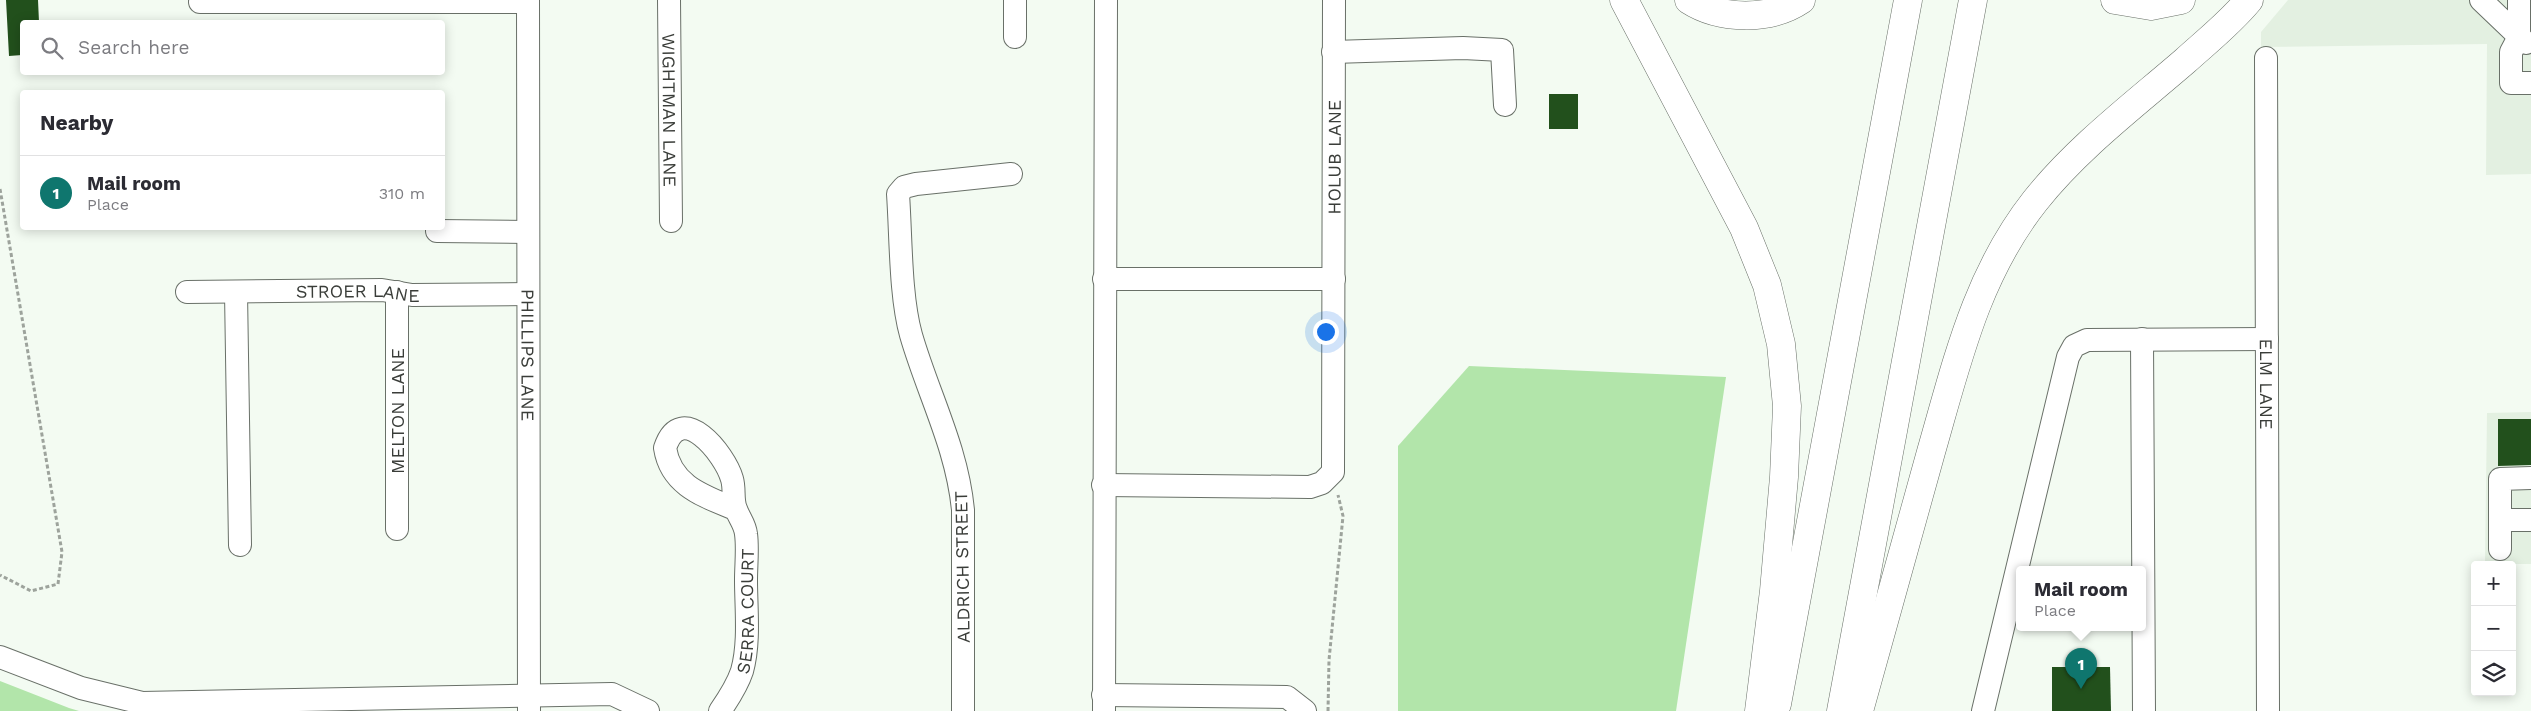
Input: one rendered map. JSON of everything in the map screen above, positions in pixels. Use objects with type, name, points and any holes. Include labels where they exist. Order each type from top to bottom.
[{"type":"highway","points":[[1624,0],[1744,228],[1767,285],[1781,344],[1787,406],[1784,468],[1775,582],[1759,711]]},
{"type":"highway","points":[[1689,0],[1697,5],[1722,12],[1749,16],[1774,11],[1801,0]]},
{"type":"highway","points":[[1776,711],[1908,0]]},
{"type":"highway","points":[[1841,711],[1973,0]]},
{"type":"highway","points":[[2115,0],[2151,6],[2181,0]]},
{"type":"highway","points":[[1859,711],[1962,344],[1985,280],[2001,250],[2036,199],[2058,175],[2108,127],[2222,29],[2249,0]]},
{"type":"street","name":"WIGHTMAN LANE","points":[[669,0],[671,221]]},
{"type":"street","points":[[1015,0],[1015,37]]},
{"type":"street","points":[[1106,0],[1103,485],[1104,703],[1287,697],[1304,711]]},
{"type":"street","name":"HOLUB LANE","points":[[1333,472],[1334,0]]},
{"type":"street","points":[[2481,0],[2525,42]]},
{"type":"street","points":[[2519,0],[2525,42]]},
{"type":"street","points":[[200,2],[528,1]]},
{"type":"street","name":"PHILLIPS LANE","points":[[528,1],[529,704]]},
{"type":"street","points":[[2525,42],[2510,52],[2512,83],[2531,83]]},
{"type":"street","points":[[1333,52],[1462,48],[1502,50],[1505,106]]},
{"type":"street","name":"ELM LANE","points":[[2266,58],[2268,711]]},
{"type":"street","name":"ALDRICH STREET","points":[[962,711],[963,510],[960,481],[953,450],[918,355],[906,311],[898,194],[904,187],[916,184],[1011,174]]},
{"type":"street","points":[[437,231],[528,232]]},
{"type":"street","points":[[1104,279],[1334,279]]},
{"type":"street","name":"STROER LANE","points":[[187,292],[528,294]]},
{"type":"street","points":[[236,292],[240,545]]},
{"type":"street","name":"MELTON LANE","points":[[397,292],[397,529]]},
{"type":"street","points":[[2018,566],[2068,357],[2074,346],[2087,340],[2267,339]]},
{"type":"street","points":[[2142,340],[2143,566]]},
{"type":"street","points":[[1103,485],[1310,487],[1322,483],[1333,472]]},
{"type":"street","points":[[2500,549],[2500,479],[2531,478]]},
{"type":"street","name":"SERRA COURT","points":[[720,711],[734,690],[742,671],[746,651],[746,533],[735,509]]},
{"type":"street","points":[[2500,520],[2531,520]]},
{"type":"street","points":[[1984,711],[2016,576]]},
{"type":"street","points":[[2144,631],[2144,711]]},
{"type":"street","points":[[0,657],[81,688],[143,707],[529,704],[612,694],[648,711]]},
{"type":"path","points":[[0,190],[62,552],[58,584],[31,591],[0,575]]},
{"type":"path","points":[[1328,711],[1329,660],[1343,516],[1333,472]]},
{"type":"shaded area","points":[[2288,0],[2531,0],[2531,174],[2486,175],[2487,44],[2261,47],[2261,32]]},
{"type":"shaded area","points":[[2531,412],[2531,564],[2516,564],[2516,561],[2485,561],[2487,413]]},
{"type":"green space","points":[[1469,366],[1726,377],[1676,711],[1398,711],[1398,446]]},
{"type":"green space","points":[[0,681],[69,708],[79,711],[0,711]]},
{"type":"building","points":[[6,0],[38,0],[39,20],[20,20],[20,55],[9,56]]},
{"type":"building","points":[[1549,94],[1578,94],[1578,129],[1549,129]]},
{"type":"building","points":[[2498,419],[2531,419],[2531,465],[2498,466]]},
{"type":"building","points":[[2052,667],[2110,667],[2111,711],[2052,711]]},
{"type":"place","name":"Mail room","points":[[2081,689]]}]
